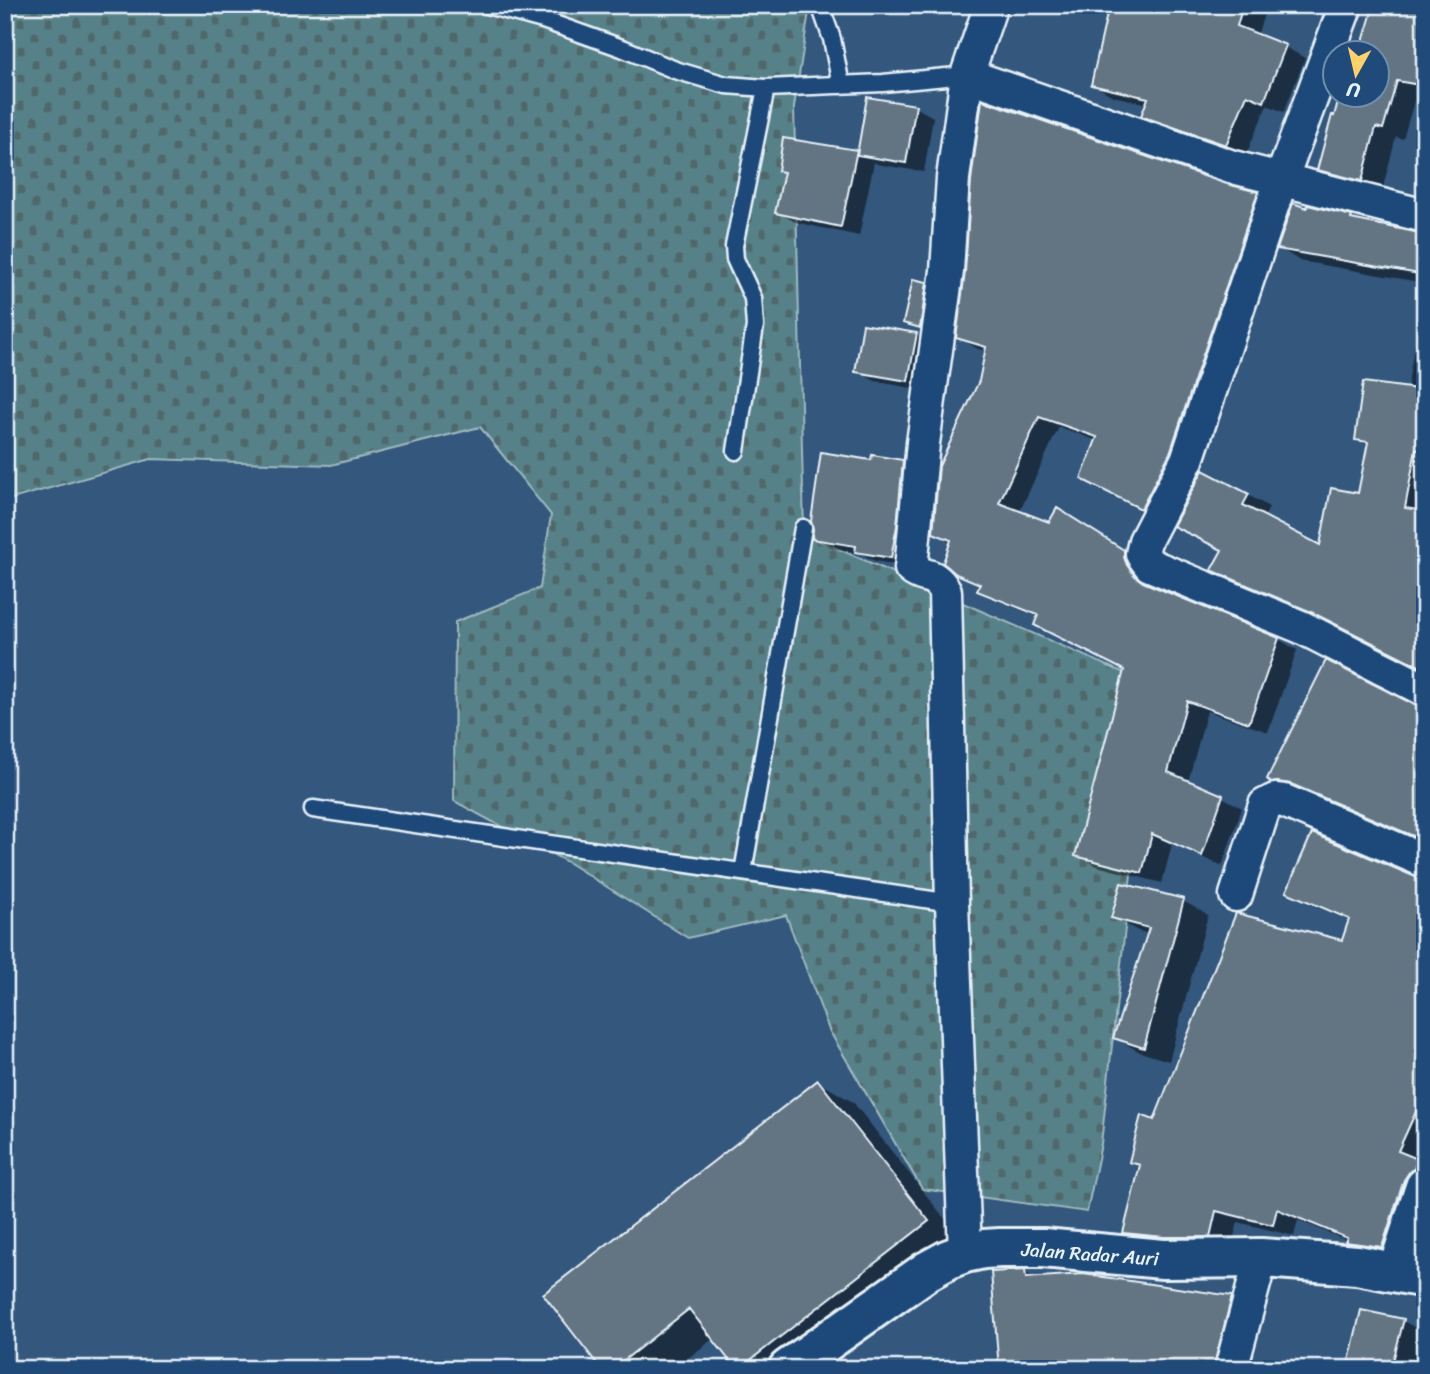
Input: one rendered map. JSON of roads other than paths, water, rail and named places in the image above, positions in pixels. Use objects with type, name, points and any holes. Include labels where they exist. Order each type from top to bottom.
[{"type":"main road","points":[[1411,1275],[1425,1187]]},
{"type":"main road","name":"Jalan Radar Auri","points":[[788,1369],[927,1271],[949,1259],[984,1249],[1043,1248],[1163,1259],[1261,1258],[1357,1265],[1411,1275]]},
{"type":"street","points":[[965,1254],[945,591],[938,580],[917,573],[911,568],[923,443],[947,271],[953,178],[967,75],[991,5]]},
{"type":"street","points":[[1346,5],[1281,180],[1188,460],[1145,541],[1142,554],[1150,565],[1301,627],[1425,690]]},
{"type":"street","points":[[967,75],[1233,167],[1425,216]]},
{"type":"street","points":[[1236,895],[1265,805],[1275,800],[1284,801],[1425,861]]},
{"type":"street","points":[[1231,1369],[1261,1258]]},
{"type":"lane","points":[[487,5],[543,20],[726,85],[766,88],[841,85],[967,75]]},
{"type":"lane","points":[[820,5],[832,39],[841,85]]},
{"type":"lane","points":[[736,451],[755,326],[753,298],[735,260],[734,246],[766,88]]},
{"type":"lane","points":[[743,872],[803,528]]},
{"type":"lane","points":[[313,809],[953,903]]}]
